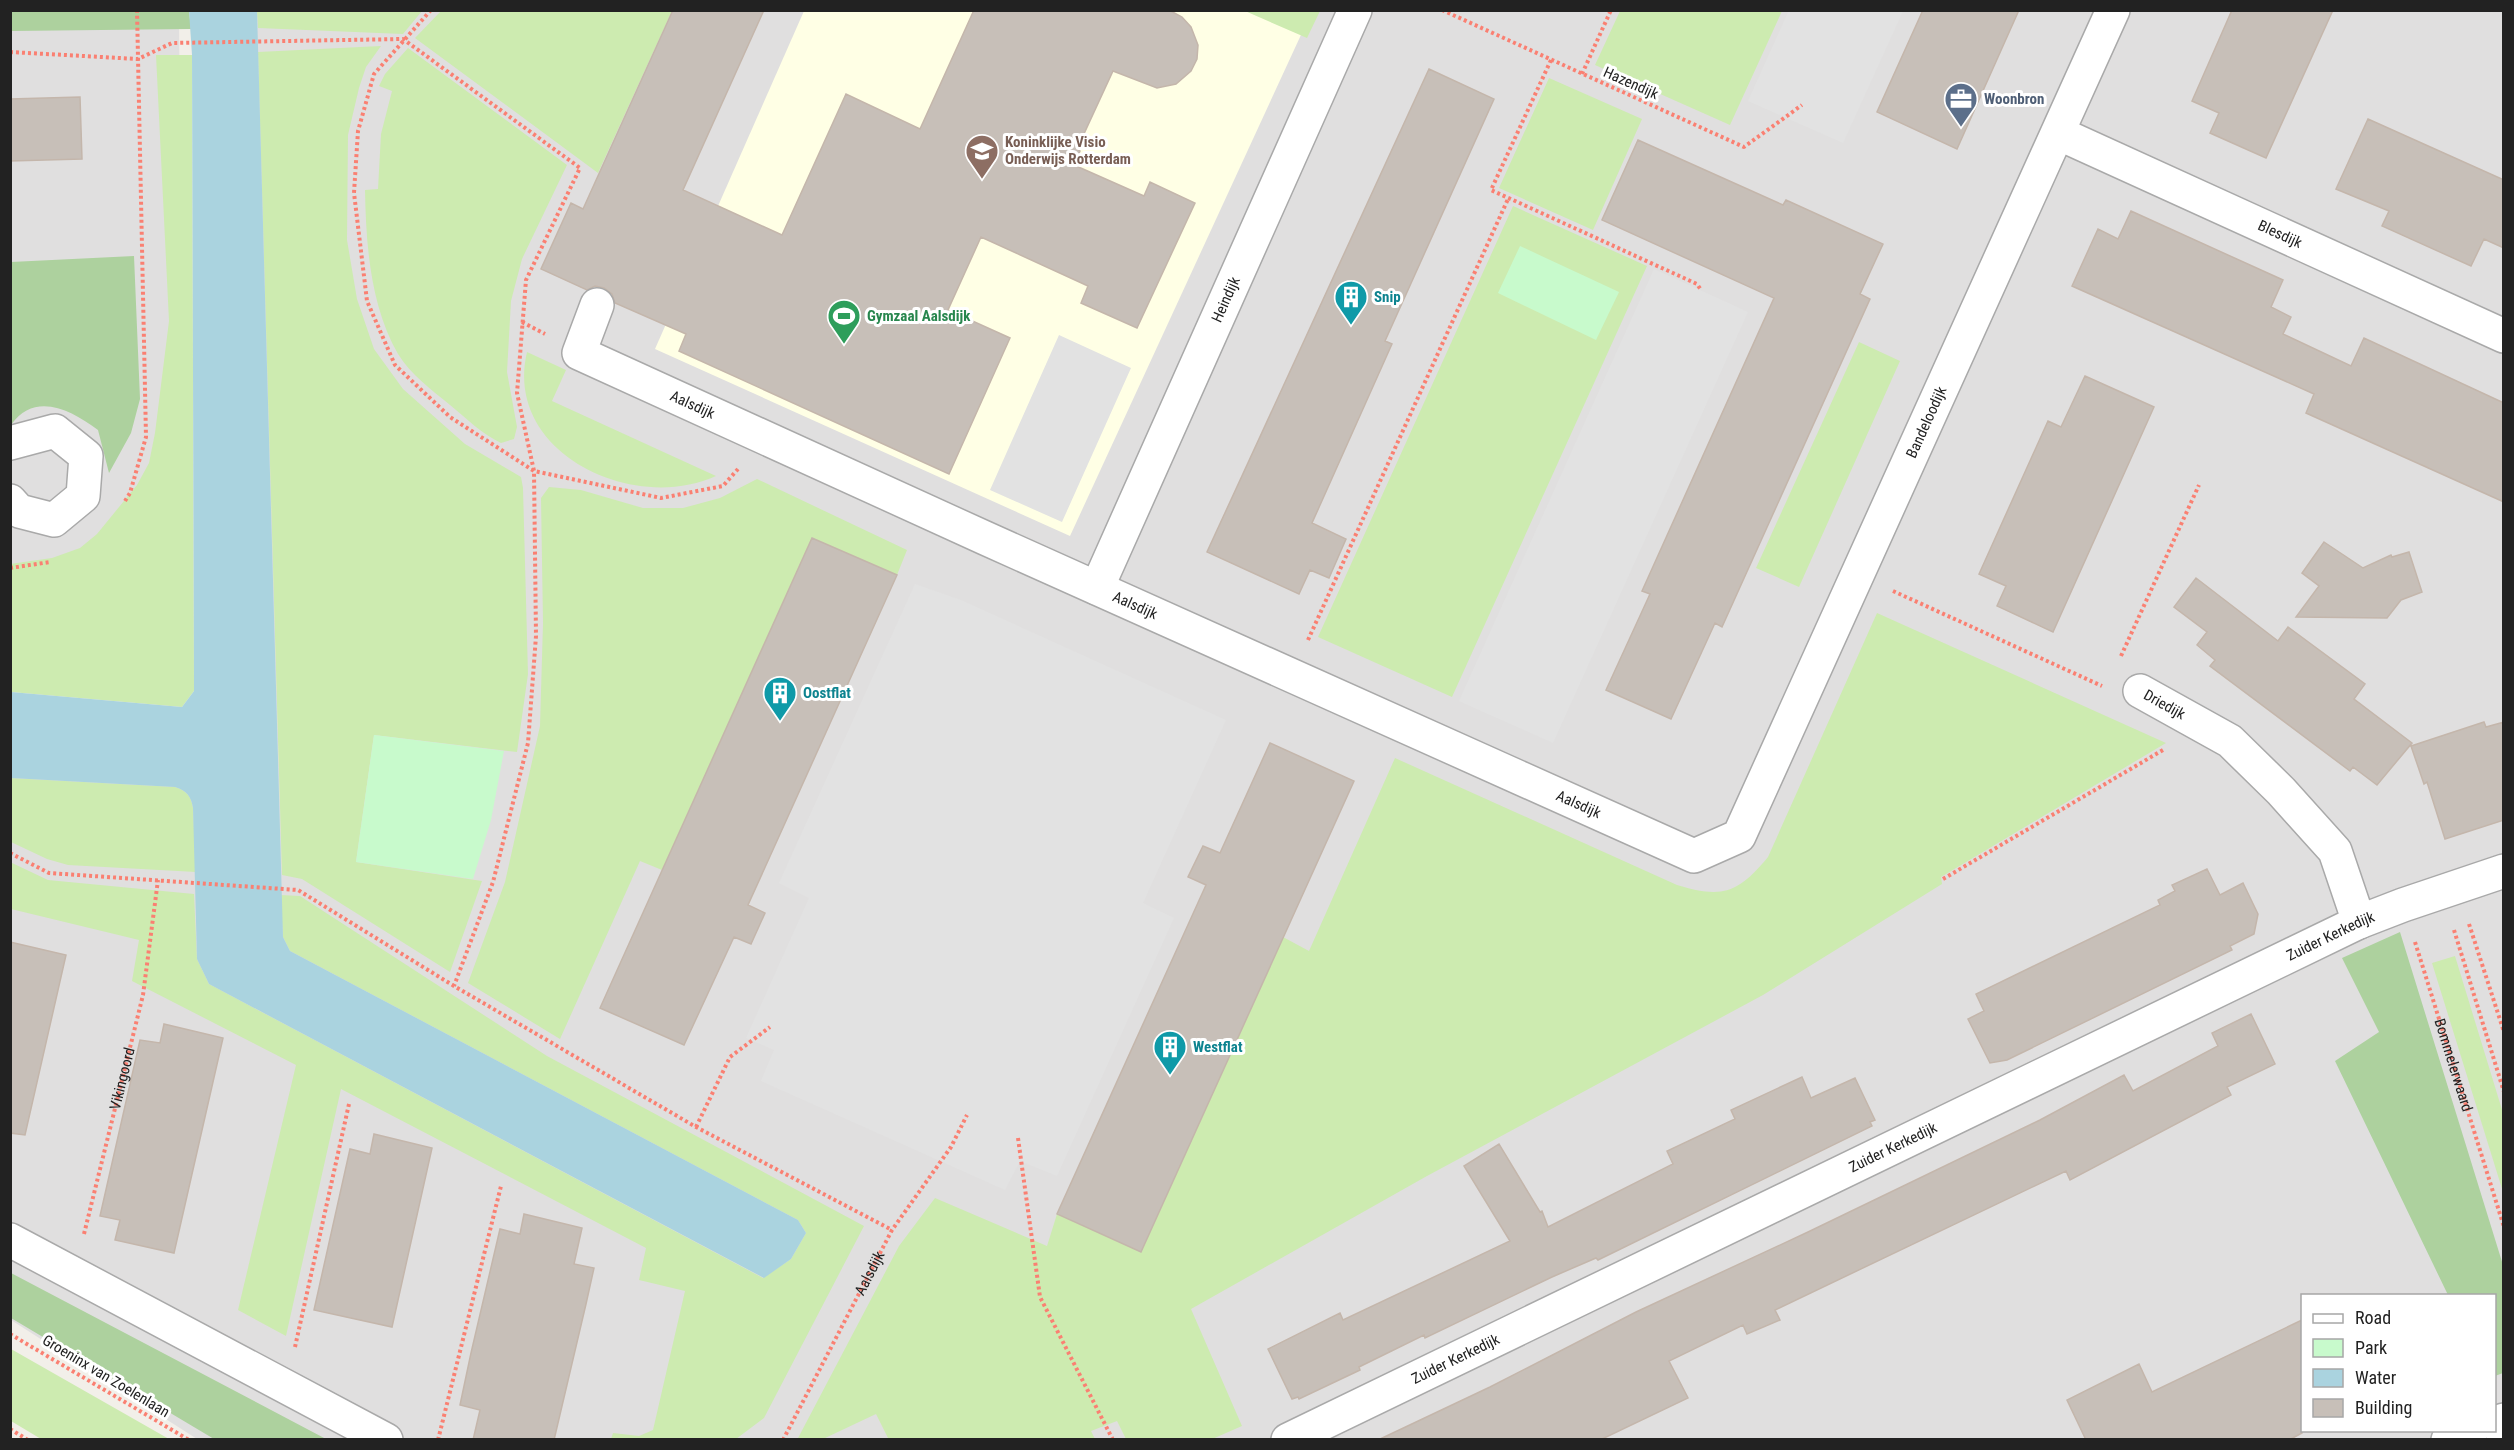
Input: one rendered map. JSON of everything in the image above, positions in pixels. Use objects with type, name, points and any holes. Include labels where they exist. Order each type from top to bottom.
[{"type":"street","name":"Heindijk","points":[[1097,588],[1355,10]]},
{"type":"street","name":"Bandeloodijk","points":[[1739,836],[2113,10]]},
{"type":"street","name":"Blesdijk","points":[[2058,133],[2504,336]]},
{"type":"street","name":"Aalsdijk","points":[[597,305],[579,353],[1694,856],[1739,836]]},
{"type":"street","points":[[10,443],[55,431],[86,456],[83,496],[54,520],[19,511],[10,501]]},
{"type":"street","name":"Driedijk","points":[[2140,691],[2230,741],[2281,791],[2335,851],[2359,922]]},
{"type":"street","name":"Zuider Kerkedijk","points":[[1288,1440],[2359,922],[2403,904],[2504,871]]},
{"type":"street","points":[[10,1240],[287,1385],[386,1440]]},
{"type":"street","points":[[2448,1440],[2469,1432]]},
{"type":"path","points":[[124,502],[130,493],[146,437],[137,10]]},
{"type":"path","points":[[431,10],[374,74],[358,131],[354,193],[367,301],[395,365],[450,417],[534,471],[661,498],[723,486],[765,437]]},
{"type":"path","name":"Hazendijk","points":[[1442,10],[1744,147],[1802,105]]},
{"type":"path","points":[[1582,74],[1611,10]]},
{"type":"path","points":[[10,52],[138,59],[172,43],[403,39],[580,168],[526,280],[517,393],[534,471],[536,636],[528,743],[493,882],[454,986]]},
{"type":"path","points":[[1551,60],[1491,190],[1697,284],[1701,290]]},
{"type":"path","points":[[1291,676],[1508,199]]},
{"type":"path","points":[[2106,688],[2199,485]]},
{"type":"path","points":[[10,568],[55,561]]},
{"type":"path","name":"Driedijk","points":[[1857,575],[2106,688],[2116,692],[2140,691]]},
{"type":"path","points":[[1944,879],[2170,746],[2189,718]]},
{"type":"path","points":[[10,853],[49,873],[298,890],[454,986],[696,1127],[892,1230]]},
{"type":"path","name":"Vikingoord","points":[[75,1274],[143,995],[158,880]]},
{"type":"path","points":[[2442,891],[2504,1092]]},
{"type":"path","name":"Bommelerwaard","points":[[2403,904],[2504,1227]]},
{"type":"path","points":[[2477,949],[2504,1032]]},
{"type":"path","points":[[696,1127],[729,1057],[770,1027]]},
{"type":"path","points":[[287,1385],[349,1104]]},
{"type":"path","name":"Aalsdijk","points":[[783,1440],[892,1230],[951,1147],[968,1115]]},
{"type":"path","points":[[1018,1138],[1040,1297],[1113,1440]]},
{"type":"path","points":[[438,1440],[501,1186]]},
{"type":"path","name":"Groeninx van Zoelenlaan","points":[[10,1334],[189,1440]]},
{"type":"path","points":[[10,1429],[28,1440]]},
{"type":"shaded area","points":[[1789,10],[1903,11],[1843,143],[1748,101]]},
{"type":"shaded area","points":[[10,11],[179,11],[180,160],[177,611],[11,639]]},
{"type":"shaded area","points":[[253,11],[2503,11],[2503,1439],[197,1439],[11,1320],[10,706],[221,711]]},
{"type":"shaded area","name":"Koninklijke Visio Onderwijs Rotterdam","points":[[804,11],[1312,11],[1070,536],[655,349]]},
{"type":"shaded area","points":[[1654,269],[1748,312],[1553,743],[1459,701]]},
{"type":"shaded area","points":[[1059,335],[1131,368],[1062,522],[990,490]]},
{"type":"shaded area","points":[[915,584],[961,600],[1226,720],[1143,903],[1174,918],[1057,1176],[1020,1161],[1005,1190],[761,1081],[774,1050],[746,1038],[809,898],[779,883]]},
{"type":"green space","points":[[1620,10],[1782,11],[1730,125],[1595,65]]},
{"type":"green space","points":[[10,11],[189,11],[191,29],[11,31]]},
{"type":"green space","points":[[257,11],[422,11],[403,34],[258,28]]},
{"type":"green space","points":[[441,11],[672,11],[598,173],[415,38]]},
{"type":"green space","points":[[1245,11],[1320,11],[1307,38]]},
{"type":"green space","points":[[381,46],[366,67],[348,135],[347,240],[357,299],[374,349],[403,389],[465,444],[521,477],[523,488],[528,674],[517,752],[374,735],[356,862],[482,881],[450,972],[302,879],[282,875],[258,52]]},
{"type":"green space","points":[[408,48],[567,165],[522,259],[511,301],[507,372],[517,427],[514,439],[501,443],[475,426],[429,388],[398,354],[381,315],[371,274],[365,190],[378,189],[381,134],[392,91],[379,86],[385,74]]},
{"type":"green space","points":[[156,55],[192,55],[194,691],[182,707],[11,692],[10,564],[52,558],[80,548],[97,534],[137,485],[149,463],[169,321]]},
{"type":"green space","points":[[1549,78],[1642,119],[1593,230],[1499,188]]},
{"type":"green space","points":[[1513,206],[1647,266],[1452,697],[1318,637]]},
{"type":"green space","points":[[1520,246],[1619,292],[1596,340],[1498,293]]},
{"type":"green space","points":[[134,256],[140,399],[131,433],[109,473],[98,430],[76,416],[53,407],[42,406],[21,415],[11,425],[11,262]]},
{"type":"green space","points":[[1859,342],[1900,361],[1799,587],[1756,568]]},
{"type":"green space","points":[[527,352],[566,370],[552,401],[716,476],[683,486],[648,487],[613,480],[581,466],[554,446],[535,419],[525,388]]},
{"type":"green space","points":[[757,479],[907,550],[897,575],[812,538],[662,870],[640,861],[560,1039],[468,983],[505,882],[540,726],[543,623],[541,498],[549,487],[581,490],[643,508],[683,508],[720,498]]},
{"type":"green space","points":[[1877,613],[2166,743],[1941,877],[1942,884],[1763,995],[1427,1176],[1191,1309],[1242,1426],[1210,1440],[1126,1439],[1117,1421],[1091,1431],[1095,1439],[889,1440],[876,1414],[823,1439],[797,1440],[899,1246],[935,1198],[1047,1246],[1057,1214],[1141,1252],[1283,937],[1309,951],[1395,758],[1677,885],[1706,892],[1728,890],[1748,879],[1768,857]]},
{"type":"green space","points":[[374,735],[504,751],[491,820],[473,879],[356,862]]},
{"type":"green space","points":[[10,778],[175,787],[183,790],[190,797],[193,808],[196,872],[68,865],[47,859],[11,842]]},
{"type":"green space","points":[[10,862],[48,880],[194,894],[197,959],[209,984],[763,1278],[791,1259],[806,1233],[798,1220],[290,951],[283,937],[280,895],[300,896],[547,1056],[864,1226],[764,1418],[736,1439],[611,1439],[613,1433],[639,1436],[653,1430],[685,1291],[639,1280],[646,1248],[341,1089],[286,1336],[238,1310],[296,1065],[132,981],[139,940],[11,909]]},
{"type":"green space","points":[[2400,932],[2503,1265],[2503,1373],[2496,1376],[2496,1294],[2448,1294],[2335,1061],[2379,1032],[2342,958]]},
{"type":"green space","points":[[2455,956],[2503,1113],[2503,1192],[2432,963]]},
{"type":"green space","points":[[11,1273],[326,1439],[214,1439],[11,1318]]},
{"type":"green space","points":[[11,1349],[169,1439],[41,1439],[11,1421]]},
{"type":"water","points":[[189,11],[257,11],[283,937],[290,951],[798,1220],[806,1233],[791,1259],[764,1278],[209,984],[197,959],[193,808],[190,797],[183,790],[175,787],[11,778],[11,692],[182,707],[194,691],[192,55]]},
{"type":"building","points":[[673,10],[764,10],[683,190],[782,235],[846,94],[920,129],[974,10],[1169,10],[1182,17],[1191,27],[1198,45],[1197,59],[1191,71],[1176,84],[1157,88],[1113,71],[1077,149],[1080,151],[1074,165],[1144,196],[1150,182],[1195,203],[1137,328],[1081,303],[1088,286],[981,237],[948,310],[1010,338],[949,474],[679,351],[686,334],[615,303],[612,294],[604,288],[595,286],[587,290],[541,269],[571,203],[583,209]]},
{"type":"building","points":[[1923,10],[2019,10],[1957,149],[1877,112]]},
{"type":"building","points":[[2232,10],[2333,10],[2266,158],[2210,133],[2219,113],[2192,101]]},
{"type":"building","name":"Snip","points":[[1429,69],[1494,99],[1385,341],[1392,344],[1312,523],[1346,539],[1329,578],[1310,570],[1299,594],[1207,552]]},
{"type":"building","points":[[80,97],[82,159],[10,161],[10,99]]},
{"type":"building","points":[[2368,119],[2504,180],[2504,248],[2484,239],[2471,266],[2382,226],[2389,211],[2336,189]]},
{"type":"building","points":[[1638,140],[1783,205],[1786,200],[1883,244],[1860,294],[1870,299],[1722,627],[1715,623],[1671,719],[1606,690],[1650,594],[1642,591],[1774,298],[1602,220]]},
{"type":"building","points":[[2131,211],[2283,280],[2271,307],[2291,317],[2283,334],[2351,366],[2364,338],[2504,403],[2504,502],[2306,413],[2314,394],[2072,286],[2098,229],[2118,239]]},
{"type":"building","points":[[2085,376],[2154,407],[2053,632],[1997,606],[2006,586],[1979,574],[2048,421],[2061,427]]},
{"type":"building","name":"Oostflat","points":[[812,538],[897,575],[748,905],[765,913],[751,944],[734,937],[684,1045],[600,1008]]},
{"type":"building","points":[[2324,542],[2363,568],[2391,555],[2392,557],[2409,552],[2422,592],[2401,600],[2387,618],[2296,617],[2319,586],[2302,573]]},
{"type":"building","points":[[2196,578],[2278,641],[2288,627],[2365,684],[2354,699],[2412,743],[2377,785],[2353,767],[2350,771],[2210,666],[2215,660],[2197,645],[2207,632],[2174,607]]},
{"type":"building","points":[[2484,722],[2486,727],[2504,722],[2504,820],[2445,839],[2427,782],[2424,784],[2411,746]]},
{"type":"building","name":"Westflat","points":[[1270,743],[1354,781],[1141,1252],[1057,1214],[1206,885],[1188,877],[1203,846],[1220,853]]},
{"type":"building","points":[[2207,869],[2220,895],[2243,883],[2258,914],[2254,934],[2230,946],[2232,950],[2007,1060],[1990,1063],[1968,1019],[1984,1011],[1976,994],[2160,905],[2158,900],[2175,891],[2172,885]]},
{"type":"building","points":[[10,942],[66,955],[25,1135],[10,1133]]},
{"type":"building","points":[[2251,1014],[2275,1064],[2227,1087],[2231,1095],[2070,1180],[2066,1171],[1775,1310],[1780,1320],[1747,1334],[1743,1325],[1669,1361],[1688,1398],[1600,1440],[1378,1440],[1490,1387],[1636,1312],[2040,1120],[2124,1075],[2133,1091],[2218,1046],[2212,1033]]},
{"type":"building","points":[[164,1024],[223,1038],[174,1253],[115,1240],[120,1220],[100,1216],[140,1040],[160,1043]]},
{"type":"building","points":[[1802,1077],[1811,1098],[1855,1078],[1875,1120],[1870,1122],[1872,1126],[1598,1260],[1596,1258],[1552,1277],[1425,1338],[1424,1335],[1359,1367],[1360,1370],[1299,1399],[1298,1397],[1292,1399],[1268,1349],[1340,1313],[1343,1320],[1510,1241],[1464,1166],[1499,1144],[1540,1212],[1542,1211],[1548,1227],[1673,1164],[1667,1151],[1735,1119],[1731,1110]]},
{"type":"building","points":[[374,1134],[432,1148],[392,1327],[314,1310],[350,1149],[370,1154]]},
{"type":"building","points":[[524,1214],[582,1228],[574,1264],[594,1268],[586,1304],[554,1440],[473,1440],[480,1410],[460,1405],[471,1353],[500,1229],[520,1234]]},
{"type":"building","points":[[2301,1320],[2302,1433],[2289,1440],[2086,1440],[2067,1400],[2139,1364],[2152,1392]]},
{"type":"place","name":"Woonbron","points":[[1961,128]]},
{"type":"place","name":"Koninklijke Visio Onderwijs Rotterdam","points":[[982,180]]},
{"type":"place","name":"Snip","points":[[1351,326]]},
{"type":"place","name":"Gymzaal Aalsdijk","points":[[844,345]]},
{"type":"place","name":"Oostflat","points":[[780,722]]},
{"type":"place","name":"Westflat","points":[[1170,1076]]}]
